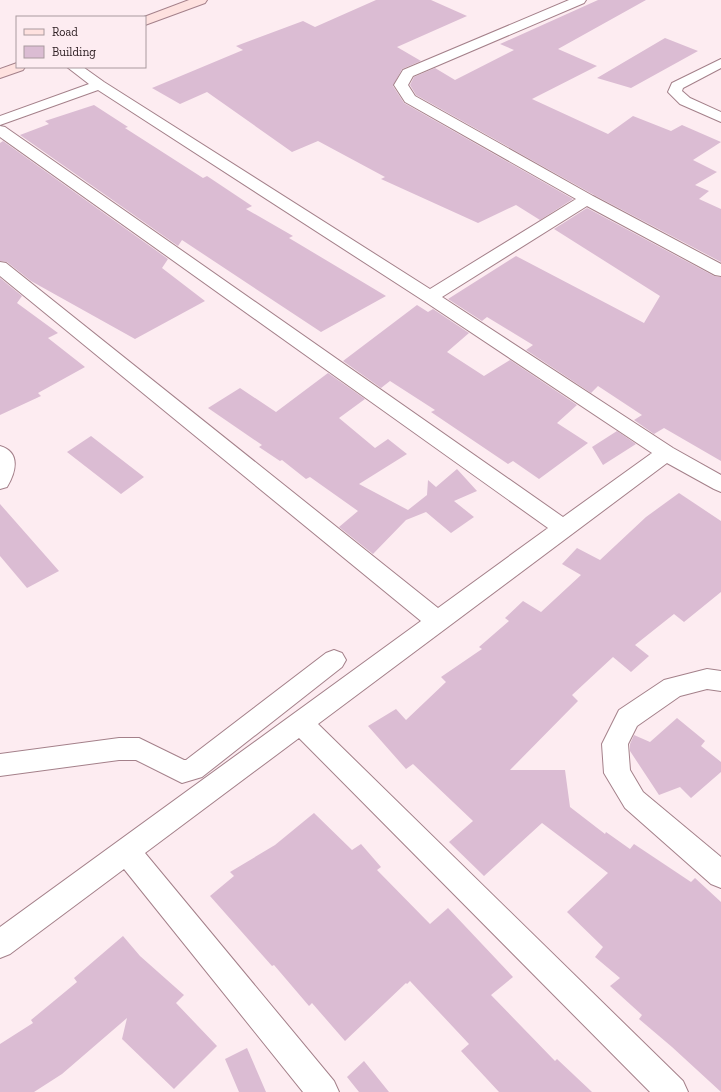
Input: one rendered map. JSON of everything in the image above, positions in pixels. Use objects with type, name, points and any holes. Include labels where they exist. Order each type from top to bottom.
[{"type":"street","points":[[146,21],[201,0]]},
{"type":"street","points":[[580,0],[408,73],[401,84],[410,100],[587,199],[721,271]]},
{"type":"street","points":[[721,63],[677,86],[675,92],[684,101],[721,118]]},
{"type":"street","points":[[0,74],[16,68]]},
{"type":"street","points":[[75,68],[430,297],[666,453],[721,484]]},
{"type":"street","points":[[0,121],[100,85]]},
{"type":"street","points":[[0,130],[563,528]]},
{"type":"street","points":[[430,297],[587,199]]},
{"type":"street","points":[[0,267],[437,621]]},
{"type":"street","points":[[0,453],[4,457],[4,474],[0,482]]},
{"type":"street","points":[[0,944],[666,453]]},
{"type":"street","points":[[0,765],[119,749],[139,749],[182,772],[193,769],[334,660]]},
{"type":"street","points":[[721,681],[707,679],[673,687],[628,718],[615,744],[617,773],[634,800],[721,875]]},
{"type":"street","points":[[300,723],[672,1092]]},
{"type":"street","points":[[126,851],[323,1092]]},
{"type":"building","points":[[376,0],[431,0],[467,16],[397,47],[421,61],[402,69],[393,86],[404,103],[573,199],[540,220],[516,205],[478,223],[381,179],[385,177],[318,141],[292,152],[207,92],[180,104],[152,88],[243,50],[236,46],[303,21],[315,27]]},
{"type":"building","points":[[598,0],[646,0],[558,49],[597,66],[532,99],[608,134],[633,116],[671,131],[682,125],[721,142],[693,160],[717,172],[695,185],[709,191],[699,199],[721,209],[721,262],[594,195],[416,95],[410,85],[414,77],[435,68],[455,80],[514,50],[500,44]]},
{"type":"building","points":[[665,38],[698,51],[631,88],[597,78]]},
{"type":"building","points":[[94,105],[128,127],[125,128],[203,178],[207,176],[252,206],[246,209],[293,236],[289,238],[386,296],[321,332],[182,240],[178,246],[20,135],[49,124],[45,121]]},
{"type":"building","points":[[3,141],[168,259],[162,268],[205,301],[135,339],[31,281],[7,262],[0,261],[0,143]]},
{"type":"building","points":[[587,208],[714,276],[721,277],[721,461],[664,428],[654,434],[634,420],[642,415],[598,386],[591,393],[526,350],[533,345],[487,317],[482,321],[448,299],[516,256],[644,323],[660,296],[554,229]]},
{"type":"building","points":[[0,278],[22,296],[17,303],[58,333],[48,338],[85,367],[38,393],[41,396],[0,415]]},
{"type":"building","points":[[417,305],[428,312],[433,309],[469,333],[447,352],[484,376],[510,360],[577,405],[557,423],[588,443],[539,479],[513,461],[508,464],[431,412],[435,410],[390,381],[381,388],[343,361]]},
{"type":"building","points":[[328,373],[365,399],[339,418],[375,448],[388,439],[407,454],[359,484],[408,510],[427,495],[428,480],[436,487],[457,469],[477,491],[454,501],[474,517],[451,533],[426,512],[406,520],[373,554],[339,527],[358,511],[310,477],[306,479],[282,460],[280,461],[259,447],[262,445],[208,408],[240,388],[276,412]]},
{"type":"building","points":[[617,431],[636,444],[603,465],[592,447]]},
{"type":"building","points":[[91,436],[144,477],[121,494],[67,452]]},
{"type":"building","points":[[679,493],[721,521],[721,592],[684,622],[674,614],[635,645],[649,656],[631,672],[613,657],[572,695],[578,701],[510,770],[565,770],[570,807],[605,834],[606,832],[630,849],[634,844],[691,882],[695,878],[721,902],[721,1092],[639,1019],[642,1015],[610,986],[620,978],[595,957],[603,947],[567,912],[608,873],[542,823],[484,876],[449,842],[473,821],[413,764],[406,769],[368,726],[396,709],[406,720],[446,682],[441,677],[482,649],[479,647],[509,621],[505,618],[523,601],[541,612],[581,575],[562,564],[577,548],[600,560],[646,517]]},
{"type":"building","points":[[0,504],[59,571],[27,588],[0,556]]},
{"type":"building","points":[[677,718],[705,741],[701,746],[721,762],[721,772],[691,798],[680,787],[659,795],[630,751],[630,744],[634,735],[650,742]]},
{"type":"building","points":[[314,813],[352,850],[361,844],[381,867],[377,870],[430,924],[448,908],[513,977],[491,995],[555,1061],[557,1059],[592,1092],[499,1092],[461,1051],[469,1044],[410,981],[407,984],[406,983],[345,1041],[312,1003],[309,1006],[274,965],[272,966],[210,896],[234,876],[230,872],[275,845]]},
{"type":"building","points":[[123,936],[140,956],[184,995],[176,1003],[217,1046],[174,1089],[122,1039],[127,1018],[62,1074],[34,1092],[0,1092],[0,1044],[33,1023],[31,1020],[77,982],[74,978]]},
{"type":"building","points":[[247,1048],[266,1092],[239,1092],[225,1059]]},
{"type":"building","points":[[364,1061],[389,1092],[359,1092],[347,1077]]}]
